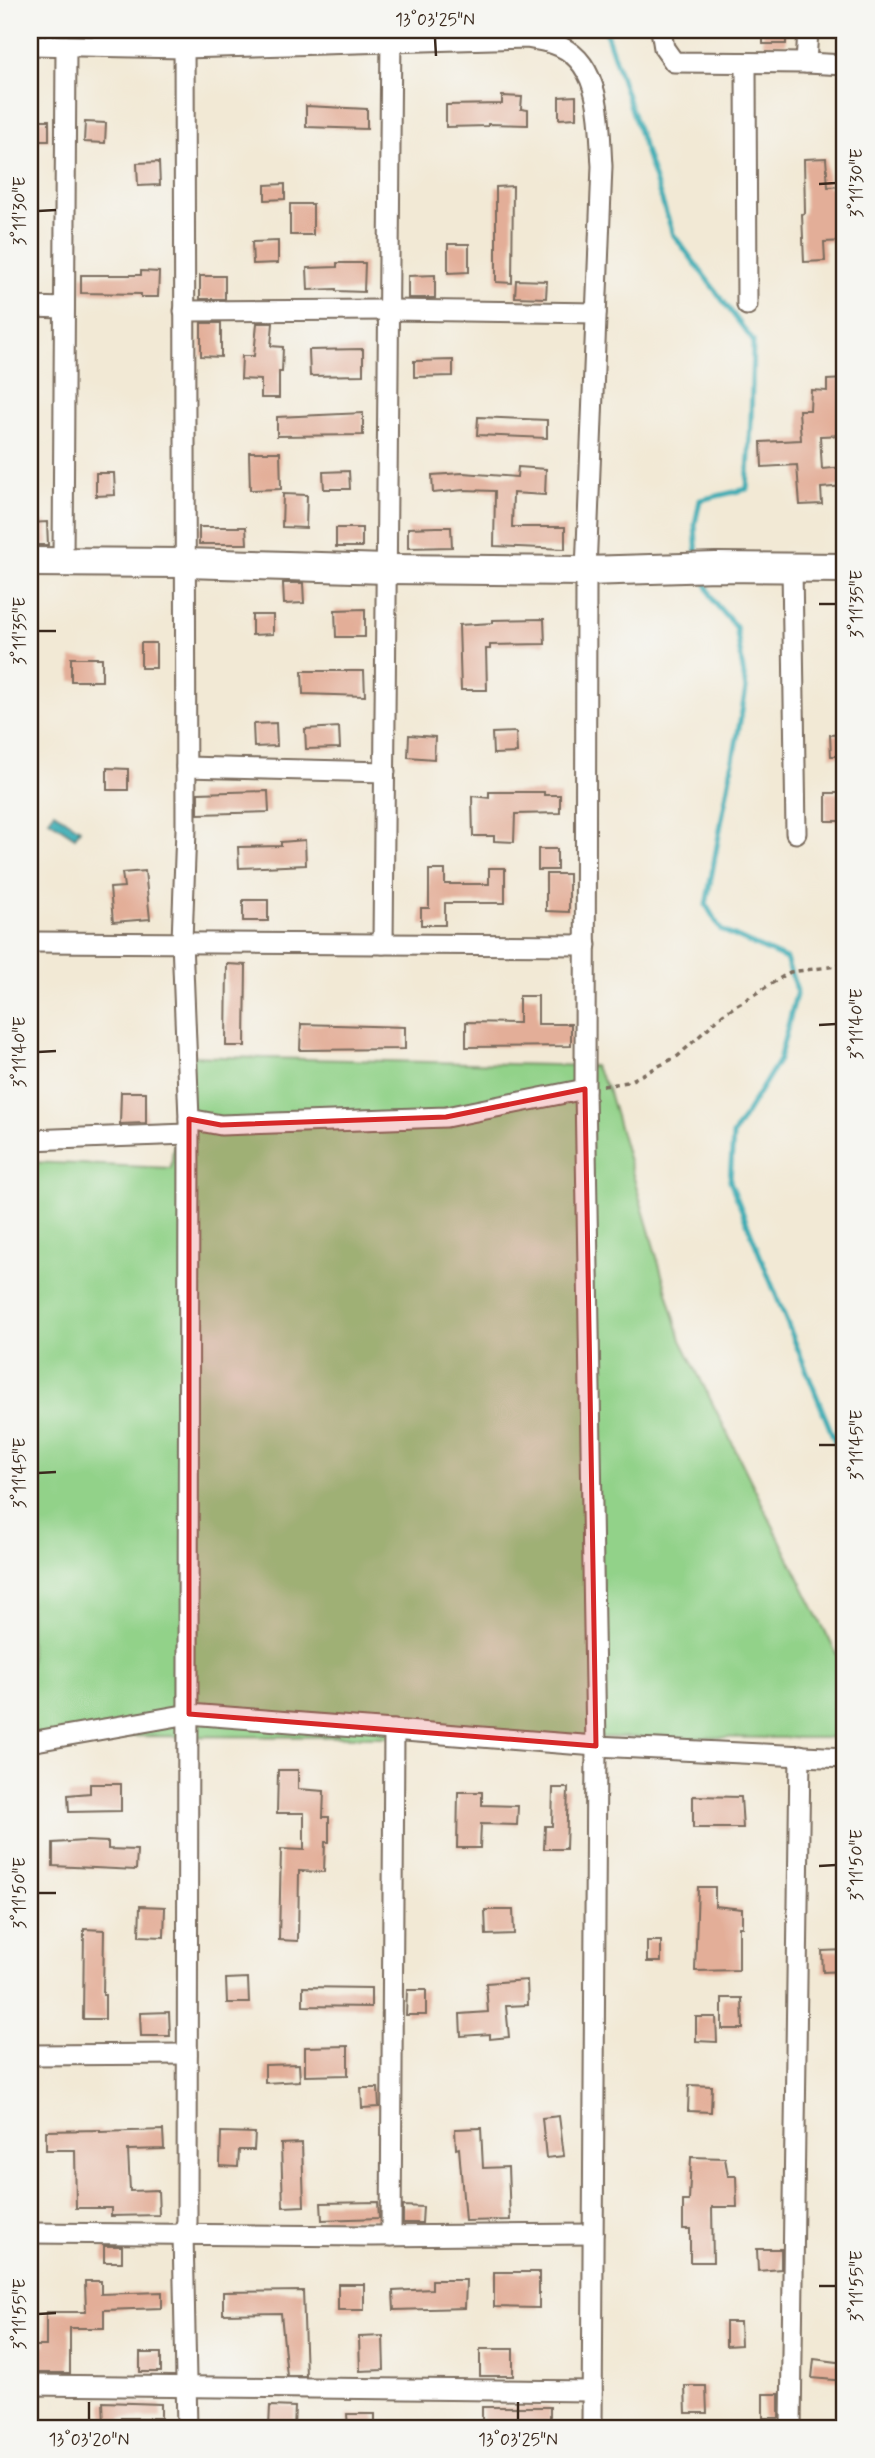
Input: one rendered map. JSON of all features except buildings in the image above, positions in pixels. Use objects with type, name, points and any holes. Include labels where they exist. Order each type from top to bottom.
[{"type":"main road","points":[[30,562],[586,571],[716,567],[845,568]]},
{"type":"street","points":[[661,30],[664,48],[674,62],[845,65]]},
{"type":"street","points":[[806,63],[808,30]]},
{"type":"street","points":[[383,944],[391,36]]},
{"type":"street","points":[[30,45],[66,46],[184,39],[391,36],[527,38],[556,45],[579,60],[593,83],[601,166],[586,571],[585,1089],[597,1746],[592,2428]]},
{"type":"street","points":[[184,39],[186,767],[182,942],[188,1127],[189,1714],[187,2222],[183,2234],[187,2428]]},
{"type":"street","points":[[63,563],[66,46]]},
{"type":"street","points":[[746,64],[747,305]]},
{"type":"street","points":[[30,307],[64,308]]},
{"type":"street","points":[[184,311],[596,313]]},
{"type":"street","points":[[792,567],[796,833]]},
{"type":"street","points":[[186,767],[385,772]]},
{"type":"street","points":[[30,942],[586,946]]},
{"type":"street","points":[[30,1140],[221,1125],[446,1117],[585,1089]]},
{"type":"street","points":[[30,1742],[189,1714],[597,1746],[845,1758]]},
{"type":"street","points":[[391,2236],[394,1730]]},
{"type":"street","points":[[792,2428],[800,1755]]},
{"type":"street","points":[[30,2055],[187,2054]]},
{"type":"street","points":[[30,2233],[391,2236],[593,2234]]},
{"type":"street","points":[[30,2385],[592,2391]]},
{"type":"path","points":[[585,1089],[628,1082],[678,1056],[723,1014],[790,972],[845,965]]},
{"type":"highlighted area","points":[[585,1089],[596,1746],[189,1714],[189,1119],[221,1125],[446,1117]]},
{"type":"green space","points":[[183,1056],[594,1066],[608,1089],[681,1340],[845,1671],[845,1738],[30,1736],[30,1162],[171,1168]]},
{"type":"water","points":[[54,812],[80,829],[75,837],[49,820]]},
{"type":"waterway","points":[[605,30],[673,234],[753,341],[747,489],[700,500],[695,524],[697,560]]},
{"type":"waterway","points":[[702,575],[714,602],[736,627],[746,689],[706,905],[721,930],[786,959],[797,991],[779,1060],[733,1135],[730,1181],[845,1466]]}]
